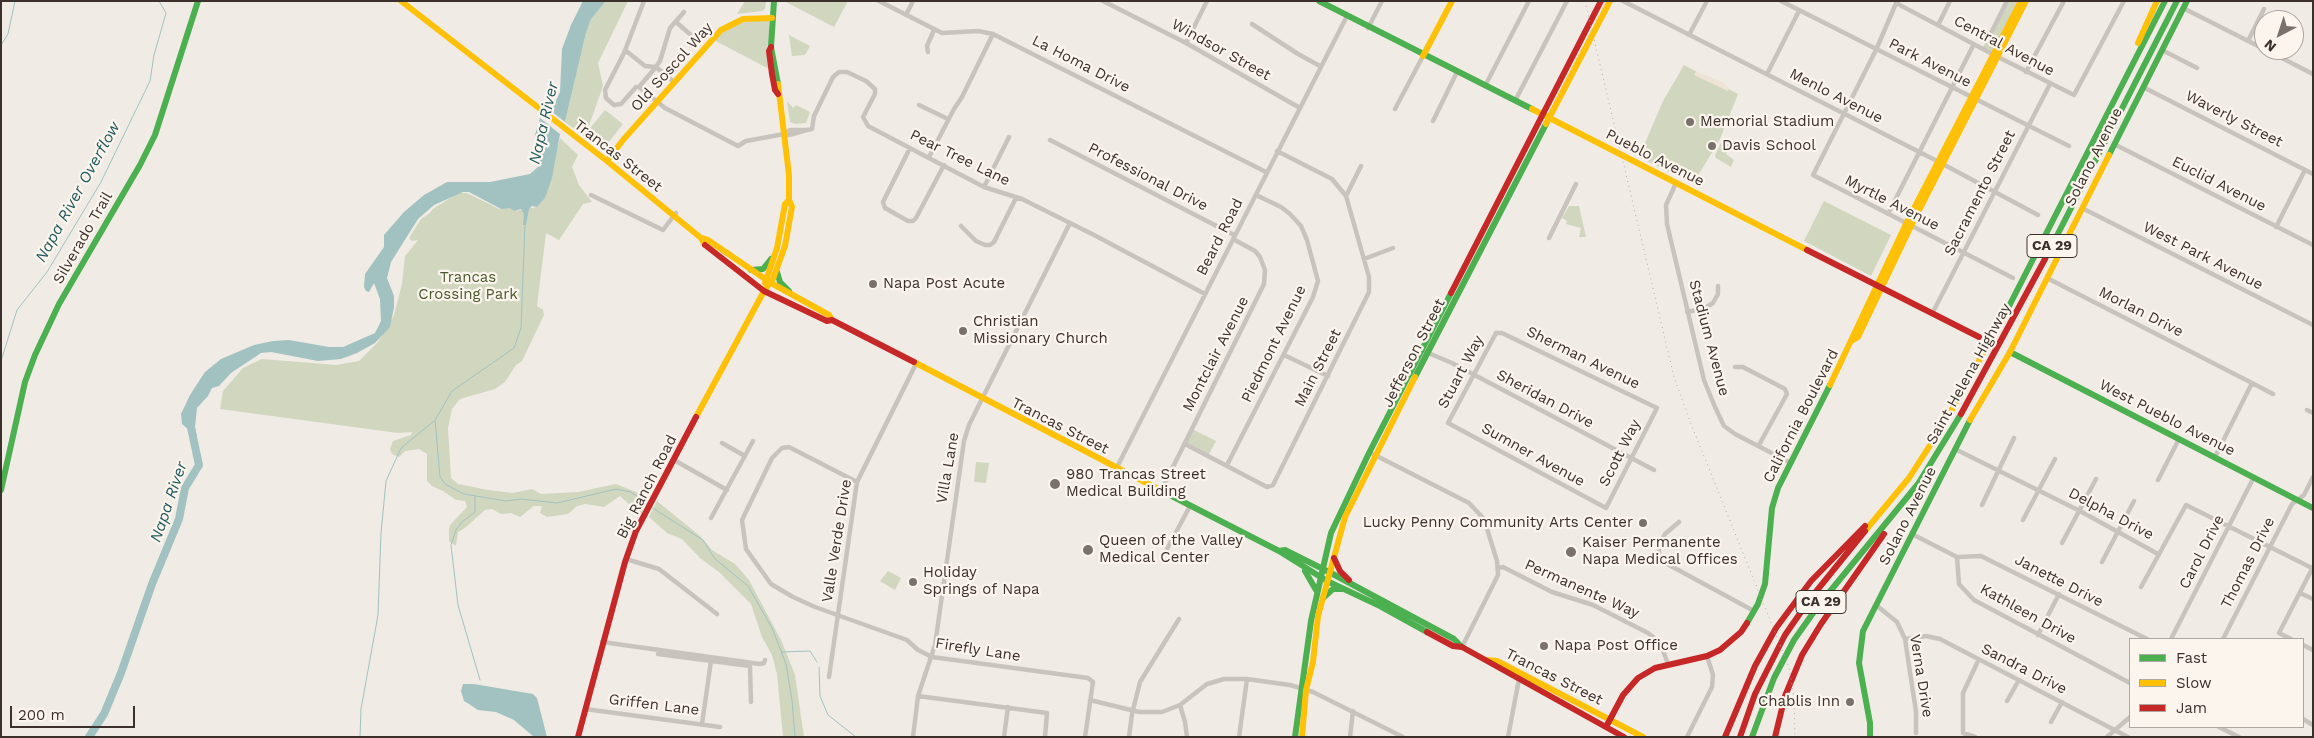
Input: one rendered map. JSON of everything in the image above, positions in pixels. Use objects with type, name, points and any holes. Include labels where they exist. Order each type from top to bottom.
[{"type":"main road","name":"Silverado Trail","points":[[1,490],[25,382],[35,355],[59,304],[140,166],[156,135],[198,1]]},
{"type":"main road","name":"Trancas Street","points":[[401,1],[675,215],[701,238],[708,249],[764,291],[827,321],[832,320]]},
{"type":"main road","points":[[768,281],[777,272],[787,237],[792,207],[789,200],[790,179],[784,134],[769,52],[771,47],[774,1]]},
{"type":"main road","name":"Pueblo Avenue","points":[[1319,1],[1368,28],[1549,118],[1979,338]]},
{"type":"main road","points":[[1423,56],[1452,1]]},
{"type":"main road","name":"Jefferson Street","points":[[1425,352],[1542,115],[1601,1]]},
{"type":"main road","name":"Jefferson Street","points":[[1302,737],[1304,689],[1317,592],[1326,552],[1342,508],[1610,1]]},
{"type":"main road","name":"California Boulevard","points":[[1996,56],[2021,1]]},
{"type":"main road","name":"California Boulevard","points":[[1610,720],[1624,695],[1638,678],[1652,669],[1707,656],[1720,650],[1736,638],[1754,611],[1765,584],[1774,499],[1853,340],[1853,335],[1880,287],[1973,99],[2026,1]]},
{"type":"main road","points":[[2119,90],[2157,1]]},
{"type":"main road","name":"Saint Helena Highway","points":[[1740,737],[1755,694],[1785,635],[1810,599],[1894,496],[1934,441],[2007,310],[2165,1]]},
{"type":"main road","name":"Saint Helena Highway","points":[[1752,737],[1771,685],[1794,640],[1818,606],[1918,484],[1943,446],[2017,314],[2177,1]]},
{"type":"main road","name":"Solano Avenue","points":[[1870,737],[1870,724],[1859,655],[1863,631],[1955,449],[2010,352],[2187,1]]},
{"type":"main road","name":"Old Soscol Way","points":[[607,161],[715,35],[725,26],[750,17],[772,18]]},
{"type":"main road","points":[[768,281],[776,252],[785,204],[789,200]]},
{"type":"main road","points":[[785,210],[787,216],[784,236],[787,237]]},
{"type":"main road","name":"Trancas Street","points":[[701,238],[708,240],[744,266],[829,316],[832,320],[1116,469],[1162,490],[1279,551],[1327,581],[1454,638],[1462,647],[1493,666],[1624,737]]},
{"type":"main road","points":[[744,266],[753,270],[761,270],[765,268],[776,252]]},
{"type":"main road","points":[[777,272],[782,284],[806,303]]},
{"type":"main road","name":"Big Ranch Road","points":[[578,737],[602,642],[636,531],[768,281]]},
{"type":"main road","name":"West Pueblo Avenue","points":[[2010,352],[2313,508]]},
{"type":"main road","name":"Jefferson Street","points":[[1295,737],[1329,572],[1345,517],[1372,454]]},
{"type":"main road","points":[[1775,737],[1785,696],[1794,672],[1810,640],[1918,484]]},
{"type":"main road","points":[[1725,737],[1755,666],[1788,611],[1823,568],[1894,496]]},
{"type":"main road","name":"Trancas Street","points":[[1279,551],[1285,550],[1311,562],[1355,586],[1453,646],[1462,647]]},
{"type":"main road","points":[[1311,562],[1320,558],[1326,552]]},
{"type":"main road","points":[[1334,555],[1340,571],[1355,586]]},
{"type":"main road","points":[[1301,566],[1311,578],[1317,592]]},
{"type":"main road","points":[[1322,599],[1334,589],[1346,590]]},
{"type":"main road","name":"Trancas Street","points":[[1486,660],[1497,662],[1643,737]]},
{"type":"main road","points":[[1519,680],[1537,685],[1541,684]]},
{"type":"main road","name":"Trancas Street","points":[[1606,728],[1610,720]]},
{"type":"street","points":[[644,1],[625,50],[604,95],[612,103],[621,104],[656,67],[660,61],[670,28],[684,12]]},
{"type":"street","name":"La Homa Drive","points":[[879,1],[934,30],[948,34],[978,31],[993,34],[1266,172]]},
{"type":"street","points":[[906,15],[913,1]]},
{"type":"street","name":"Windsor Street","points":[[1103,1],[1186,43],[1300,108]]},
{"type":"street","points":[[1186,43],[1207,1]]},
{"type":"street","points":[[1368,28],[1382,1]]},
{"type":"street","points":[[1485,86],[1529,1]]},
{"type":"street","points":[[1515,101],[1566,1]]},
{"type":"street","name":"Menlo Avenue","points":[[1623,1],[2038,214]]},
{"type":"street","points":[[1689,36],[1707,1]]},
{"type":"street","name":"Park Avenue","points":[[1781,1],[2069,146]]},
{"type":"street","points":[[1938,25],[1950,1]]},
{"type":"street","points":[[1988,39],[2007,1]]},
{"type":"street","points":[[2026,72],[2064,1]]},
{"type":"street","name":"Central Avenue","points":[[1896,2],[2026,72],[2074,95],[2124,1]]},
{"type":"street","points":[[1842,114],[1876,50],[1896,2]]},
{"type":"street","points":[[2183,8],[2254,44]]},
{"type":"street","points":[[2248,41],[2264,9]]},
{"type":"street","points":[[1767,74],[1799,11]]},
{"type":"street","name":"Beard Road","points":[[1116,469],[1347,16]]},
{"type":"street","points":[[676,22],[699,42]]},
{"type":"street","points":[[1252,24],[1320,66]]},
{"type":"street","points":[[928,52],[927,46],[934,30]]},
{"type":"street","points":[[929,157],[948,119],[962,98],[993,34]]},
{"type":"street","points":[[1888,214],[1974,44]]},
{"type":"street","points":[[625,50],[645,66],[656,67],[674,82]]},
{"type":"street","points":[[2162,50],[2197,68]]},
{"type":"street","points":[[1395,109],[1423,56]]},
{"type":"street","points":[[2285,60],[2313,74]]},
{"type":"street","name":"Pear Tree Lane","points":[[639,87],[665,108],[738,146],[746,141],[784,134],[789,135],[812,129],[814,116],[833,77],[839,72],[847,72],[866,81],[875,89],[875,94],[864,114],[864,123],[984,187],[1016,198],[1070,223],[1205,294]]},
{"type":"street","points":[[1433,121],[1458,72]]},
{"type":"street","name":"Sacramento Street","points":[[1932,314],[2050,84]]},
{"type":"street","name":"Waverly Street","points":[[2143,87],[2313,174]]},
{"type":"street","points":[[919,105],[948,119]]},
{"type":"street","name":"Myrtle Avenue","points":[[1842,114],[1812,173],[1814,176],[2013,278]]},
{"type":"street","points":[[984,187],[1010,137]]},
{"type":"street","name":"Professional Drive","points":[[1050,140],[1234,237]]},
{"type":"street","name":"Euclid Avenue","points":[[2114,144],[2313,245]]},
{"type":"street","points":[[910,148],[883,202],[886,208],[908,220],[913,221],[916,218],[944,165]]},
{"type":"street","points":[[1277,151],[1332,179],[1346,196],[1361,166]]},
{"type":"street","points":[[2276,227],[2306,170]]},
{"type":"street","name":"Stadium Avenue","points":[[1676,183],[1666,205],[1665,214],[1704,380],[1724,426],[1735,434],[1791,463]]},
{"type":"street","points":[[1549,238],[1576,184]]},
{"type":"street","points":[[591,195],[663,230],[675,215]]},
{"type":"street","name":"Piedmont Avenue","points":[[1227,465],[1313,297],[1317,277],[1304,233],[1296,219],[1281,207],[1256,195]]},
{"type":"street","name":"Main Street","points":[[1185,444],[1267,487],[1274,484],[1370,292],[1370,277],[1346,196]]},
{"type":"street","points":[[961,226],[978,242],[990,245],[994,242],[1016,198]]},
{"type":"street","name":"West Park Avenue","points":[[2082,208],[2313,325]]},
{"type":"street","name":"Villa Lane","points":[[913,736],[918,696],[932,657],[964,441],[981,399],[1070,223]]},
{"type":"street","name":"Montclair Avenue","points":[[1162,490],[1264,284],[1265,270],[1260,257],[1255,251],[1234,237]]},
{"type":"street","points":[[1364,259],[1393,248]]},
{"type":"street","name":"Morlan Drive","points":[[2047,278],[2273,394]]},
{"type":"street","points":[[1687,312],[1705,308],[1713,303],[1718,294],[1718,286]]},
{"type":"street","name":"Stuart Way","points":[[1448,423],[1496,333]]},
{"type":"street","name":"Sherman Avenue","points":[[1496,333],[1502,333],[1657,408]]},
{"type":"street","name":"Sheridan Drive","points":[[1425,352],[1474,375],[1654,470]]},
{"type":"street","points":[[1284,355],[1328,376]]},
{"type":"street","name":"Valle Verde Drive","points":[[829,677],[857,482],[916,364]]},
{"type":"street","points":[[1735,367],[1744,367],[1785,388],[1787,394],[1759,446]]},
{"type":"street","points":[[2214,457],[2252,383]]},
{"type":"street","name":"Scott Way","points":[[1606,508],[1657,408]]},
{"type":"street","points":[[2307,410],[2313,413]]},
{"type":"street","name":"Sumner Avenue","points":[[1448,423],[1606,508]]},
{"type":"street","points":[[1982,505],[2014,438]]},
{"type":"street","points":[[2158,480],[2179,439]]},
{"type":"street","points":[[711,518],[753,441]]},
{"type":"street","points":[[722,443],[745,456]]},
{"type":"street","name":"Firefly Lane","points":[[857,482],[790,447],[782,448],[772,458],[742,520],[746,549],[771,584],[793,597],[908,640],[918,650],[932,657],[1088,678],[1092,682],[1090,700]]},
{"type":"street","name":"Delpha Drive","points":[[1955,449],[2080,511],[2158,554],[2186,505],[2312,567]]},
{"type":"street","points":[[1372,454],[1475,507],[1485,522],[1498,568],[1496,581],[1462,647]]},
{"type":"street","points":[[2023,520],[2055,459]]},
{"type":"street","points":[[674,460],[726,490]]},
{"type":"street","name":"Carol Drive","points":[[2172,638],[2254,477]]},
{"type":"street","name":"Thomas Drive","points":[[2224,638],[2292,504],[2304,496],[2313,477]]},
{"type":"street","points":[[2062,543],[2096,479]]},
{"type":"street","points":[[2102,562],[2134,501]]},
{"type":"street","points":[[1167,549],[1190,506]]},
{"type":"street","points":[[1679,522],[1665,534],[1659,546],[1659,557],[1664,562],[1754,611]]},
{"type":"street","points":[[1912,534],[1957,557]]},
{"type":"street","points":[[2141,588],[2158,554]]},
{"type":"street","name":"Janette Drive","points":[[1957,557],[1982,556],[2145,638]]},
{"type":"street","name":"Kathleen Drive","points":[[1957,557],[1959,584],[1974,600],[2129,682]]},
{"type":"street","points":[[626,559],[659,569],[717,614]]},
{"type":"street","name":"Permanente Way","points":[[1498,568],[1503,567],[1552,592],[1593,605],[1648,633],[1660,643],[1668,664]]},
{"type":"street","points":[[2290,638],[2279,633],[2312,567]]},
{"type":"street","points":[[2300,592],[2313,599]]},
{"type":"street","points":[[2038,635],[2059,594]]},
{"type":"street","name":"Verna Drive","points":[[1876,605],[1897,622],[1905,638],[1916,712],[1916,733]]},
{"type":"street","points":[[1129,737],[1140,682],[1179,619]]},
{"type":"street","name":"Sandra Drive","points":[[1905,638],[1926,636],[1940,639],[2128,737]]},
{"type":"street","points":[[602,642],[760,664],[764,664],[765,660]]},
{"type":"street","points":[[658,654],[750,666],[751,702]]},
{"type":"street","points":[[1687,737],[1712,687],[1712,675],[1707,656]]},
{"type":"street","points":[[1974,737],[1963,733],[1963,693],[1979,659]]},
{"type":"street","points":[[702,724],[711,661]]},
{"type":"street","points":[[1239,737],[1247,678]]},
{"type":"street","points":[[1085,737],[1090,700],[1133,710],[1162,712],[1180,705],[1207,684],[1224,679],[1247,678],[1304,689],[1353,711],[1402,737]]},
{"type":"street","points":[[1508,737],[1512,708],[1519,680]]},
{"type":"street","points":[[2007,701],[2019,680]]},
{"type":"street","points":[[918,696],[1047,713],[1045,737]]},
{"type":"street","points":[[2051,722],[2062,702]]},
{"type":"street","points":[[1180,705],[1185,722],[1186,737]]},
{"type":"street","points":[[1004,737],[1008,707]]},
{"type":"street","name":"Griffen Lane","points":[[585,709],[720,727]]},
{"type":"street","points":[[1350,737],[1353,711]]},
{"type":"street","points":[[2107,737],[2129,718]]},
{"type":"street","points":[[2220,728],[2239,737]]},
{"type":"street","points":[[913,736],[917,737]]},
{"type":"green space","points":[[606,1],[628,1],[598,63],[603,86],[585,137],[565,122],[586,33],[591,19]]},
{"type":"green space","points":[[745,1],[766,1],[765,9],[737,14]]},
{"type":"green space","points":[[784,1],[848,1],[834,27]]},
{"type":"green space","points":[[2007,1],[2021,1],[1994,55],[1982,49]]},
{"type":"green space","points":[[769,18],[771,70],[712,39],[731,24]]},
{"type":"green space","points":[[789,35],[810,46],[805,55],[792,56]]},
{"type":"green space","name":"Memorial Stadium","points":[[1684,65],[1738,94],[1720,139],[1693,184],[1639,157],[1663,101]]},
{"type":"green space","points":[[787,101],[793,108],[796,105],[810,112],[806,123],[795,124],[790,122]]},
{"type":"green space","points":[[605,110],[623,124],[608,143],[590,128]]},
{"type":"green space","name":"Trancas Crossing Park","points":[[560,138],[578,155],[572,167],[579,185],[592,202],[583,204],[559,240],[546,233],[537,306],[543,310],[544,315],[522,361],[516,365],[505,382],[495,389],[460,399],[452,409],[448,428],[451,478],[458,484],[513,493],[532,489],[541,494],[578,492],[616,484],[648,497],[641,515],[620,496],[604,507],[585,504],[577,506],[568,514],[547,517],[540,513],[542,506],[534,506],[520,517],[511,513],[501,514],[492,509],[485,510],[458,532],[456,546],[449,541],[449,529],[450,525],[467,507],[465,501],[456,500],[427,481],[427,454],[419,449],[405,451],[399,457],[392,454],[390,449],[393,441],[411,435],[412,432],[398,433],[220,409],[223,391],[243,368],[262,359],[336,365],[359,361],[378,342],[394,315],[402,284],[405,256],[418,240],[412,241],[409,238],[421,219],[458,193],[467,193],[499,209],[510,207],[514,211],[537,207],[545,198]]},
{"type":"green space","points":[[1723,139],[1731,143],[1726,154],[1734,160],[1731,167],[1716,158],[1715,155]]},
{"type":"green space","points":[[1824,201],[1891,235],[1871,276],[1804,241]]},
{"type":"green space","points":[[1569,206],[1579,206],[1586,237],[1579,237],[1581,228],[1566,224],[1567,221],[1562,218]]},
{"type":"green space","points":[[1192,429],[1216,441],[1208,456],[1185,444]]},
{"type":"green space","points":[[976,462],[989,463],[986,483],[974,482]]},
{"type":"green space","points":[[657,501],[700,536],[712,550],[735,564],[749,580],[782,642],[795,675],[804,737],[783,737],[777,674],[772,655],[762,637],[751,604],[682,539],[667,533],[649,517]]},
{"type":"green space","points":[[888,571],[901,578],[895,590],[880,581]]},
{"type":"shaded area","points":[[1696,71],[1722,82],[1729,88],[1728,91],[1694,75]]},
{"type":"water","points":[[583,1],[606,1],[591,19],[586,33],[565,122],[551,111],[560,92],[562,49]]},
{"type":"water","points":[[540,118],[560,134],[552,178],[545,198],[537,207],[532,206],[529,209],[526,225],[523,225],[524,214],[521,209],[514,211],[510,208],[501,209],[469,192],[463,192],[434,205],[418,219],[391,262],[387,278],[394,296],[394,307],[390,327],[375,343],[341,359],[318,361],[271,352],[261,353],[231,373],[219,386],[212,388],[208,396],[197,408],[195,427],[197,437],[182,424],[181,414],[190,395],[205,372],[221,359],[254,345],[273,341],[289,340],[329,347],[343,347],[375,333],[381,321],[380,299],[374,283],[369,292],[366,291],[364,287],[365,274],[384,247],[384,235],[404,212],[424,195],[447,182],[490,182],[530,174],[539,166],[540,148],[535,135]]},
{"type":"water","points":[[463,684],[474,684],[533,694],[537,698],[547,737],[534,737],[514,720],[496,712],[478,710],[464,701],[461,691]]},
{"type":"waterway","points":[[1,45],[8,34],[15,1]]},
{"type":"waterway","name":"Napa River Overflow","points":[[1,361],[17,310],[47,272],[101,182],[150,81],[154,55],[166,13],[159,1]]},
{"type":"waterway","points":[[525,225],[521,328],[514,348],[452,391],[435,420],[440,477],[445,484],[464,494],[506,501],[521,499],[557,503],[616,489],[631,492],[648,505]]},
{"type":"waterway","points":[[360,737],[361,709],[378,615],[381,533],[386,481],[401,448],[434,421]]},
{"type":"waterway","name":"Napa River","points":[[89,737],[104,714],[121,673],[152,584],[179,519],[185,488],[199,465],[190,423]]},
{"type":"waterway","points":[[475,496],[475,512],[462,522],[456,530],[451,545],[458,605],[480,680]]},
{"type":"waterway","points":[[651,507],[703,540],[715,559],[748,586],[772,628],[786,664],[792,700],[795,737]]},
{"type":"waterway","points":[[782,652],[810,651],[817,662]]},
{"type":"waterway","points":[[819,667],[820,696],[828,715],[856,737]]},
{"type":"railway","points":[[1585,1],[1674,377],[1691,424],[1789,667],[1794,697],[1795,737]]},
{"type":"traffic: fast","points":[[1,490],[25,382],[35,355],[59,304],[140,165],[155,135],[198,1]]},
{"type":"traffic: fast","points":[[774,1],[771,47],[778,84]]},
{"type":"traffic: fast","points":[[1319,1],[1532,109]]},
{"type":"traffic: fast","points":[[2005,314],[2165,1]]},
{"type":"traffic: fast","points":[[2045,259],[2177,1]]},
{"type":"traffic: fast","points":[[2109,155],[2187,1]]},
{"type":"traffic: fast","points":[[1415,377],[1546,124]]},
{"type":"traffic: fast","points":[[751,270],[763,269],[771,259]]},
{"type":"traffic: fast","points":[[777,272],[780,282],[789,291]]},
{"type":"traffic: fast","points":[[1295,737],[1311,621],[1331,533],[1369,453],[1451,293]]},
{"type":"traffic: fast","points":[[2010,352],[2313,508]]},
{"type":"traffic: fast","points":[[1747,623],[1758,604],[1765,584],[1772,508],[1778,488],[1830,385]]},
{"type":"traffic: fast","points":[[1752,737],[1774,678],[1794,640],[1818,606],[1918,484],[1961,414]]},
{"type":"traffic: fast","points":[[1870,737],[1870,723],[1859,663],[1863,631],[1970,420]]},
{"type":"traffic: fast","points":[[1160,490],[1279,551],[1327,581],[1380,606],[1427,632]]},
{"type":"traffic: fast","points":[[1279,551],[1285,550],[1329,572],[1454,639],[1462,647]]},
{"type":"traffic: fast","points":[[1305,571],[1316,590]]},
{"type":"traffic: fast","points":[[1323,598],[1333,589],[1342,589]]},
{"type":"traffic: slow","points":[[401,1],[607,161],[701,238],[705,245]]},
{"type":"traffic: slow","points":[[1423,56],[1452,1]]},
{"type":"traffic: slow","points":[[1546,124],[1610,1]]},
{"type":"traffic: slow","points":[[1830,385],[1906,224],[2021,1]]},
{"type":"traffic: slow","points":[[1853,340],[1858,337],[1911,226],[2026,1]]},
{"type":"traffic: slow","points":[[2138,43],[2157,1]]},
{"type":"traffic: slow","points":[[607,161],[623,140],[721,30],[743,19],[772,18]]},
{"type":"traffic: slow","points":[[696,417],[764,291],[773,279],[785,246],[792,207],[789,200],[789,175],[778,84]]},
{"type":"traffic: slow","points":[[1532,109],[1807,250]]},
{"type":"traffic: slow","points":[[1970,420],[2010,352],[2109,155]]},
{"type":"traffic: slow","points":[[765,283],[777,248],[785,204],[789,200]]},
{"type":"traffic: slow","points":[[701,238],[708,240],[771,283],[829,315],[832,320]]},
{"type":"traffic: slow","points":[[1865,531],[1909,478],[1945,422],[2005,314]]},
{"type":"traffic: slow","points":[[914,362],[1160,490]]},
{"type":"traffic: slow","points":[[1302,737],[1306,690],[1313,662],[1318,616],[1345,517],[1415,377]]},
{"type":"traffic: slow","points":[[1487,660],[1497,661],[1643,737]]},
{"type":"traffic: jam","points":[[1451,293],[1601,1]]},
{"type":"traffic: jam","points":[[771,47],[769,51],[772,74],[775,90],[778,94]]},
{"type":"traffic: jam","points":[[705,245],[764,291],[827,321],[832,320],[914,362]]},
{"type":"traffic: jam","points":[[1807,250],[1979,337]]},
{"type":"traffic: jam","points":[[1961,414],[2045,259]]},
{"type":"traffic: jam","points":[[578,737],[625,562],[636,531],[696,417]]},
{"type":"traffic: jam","points":[[1725,737],[1755,666],[1776,628],[1811,581],[1865,526]]},
{"type":"traffic: jam","points":[[1740,737],[1755,694],[1785,635],[1810,599],[1865,531]]},
{"type":"traffic: jam","points":[[1775,737],[1785,696],[1802,655],[1821,624],[1884,534]]},
{"type":"traffic: jam","points":[[1334,558],[1340,571],[1349,580]]},
{"type":"traffic: jam","points":[[1606,727],[1623,695],[1638,678],[1655,668],[1707,656],[1720,650],[1741,632],[1747,623]]},
{"type":"traffic: jam","points":[[1427,632],[1453,646],[1462,647],[1624,737]]},
{"type":"place","name":"Memorial Stadium","points":[[1690,122]]},
{"type":"place","name":"Davis School","points":[[1712,146]]},
{"type":"place","name":"Napa Post Acute","points":[[873,284]]},
{"type":"place","name":"Christian Missionary Church","points":[[963,331]]},
{"type":"place","name":"980 Trancas Street Medical Building","points":[[1055,484]]},
{"type":"place","name":"Lucky Penny Community Arts Center","points":[[1643,523]]},
{"type":"place","name":"Queen of the Valley Medical Center","points":[[1088,550]]},
{"type":"place","name":"Kaiser Permanente Napa Medical Offices","points":[[1571,552]]},
{"type":"place","name":"Holiday Springs of Napa","points":[[913,582]]},
{"type":"place","name":"Napa Post Office","points":[[1544,646]]},
{"type":"place","name":"Chablis Inn","points":[[1850,702]]}]
